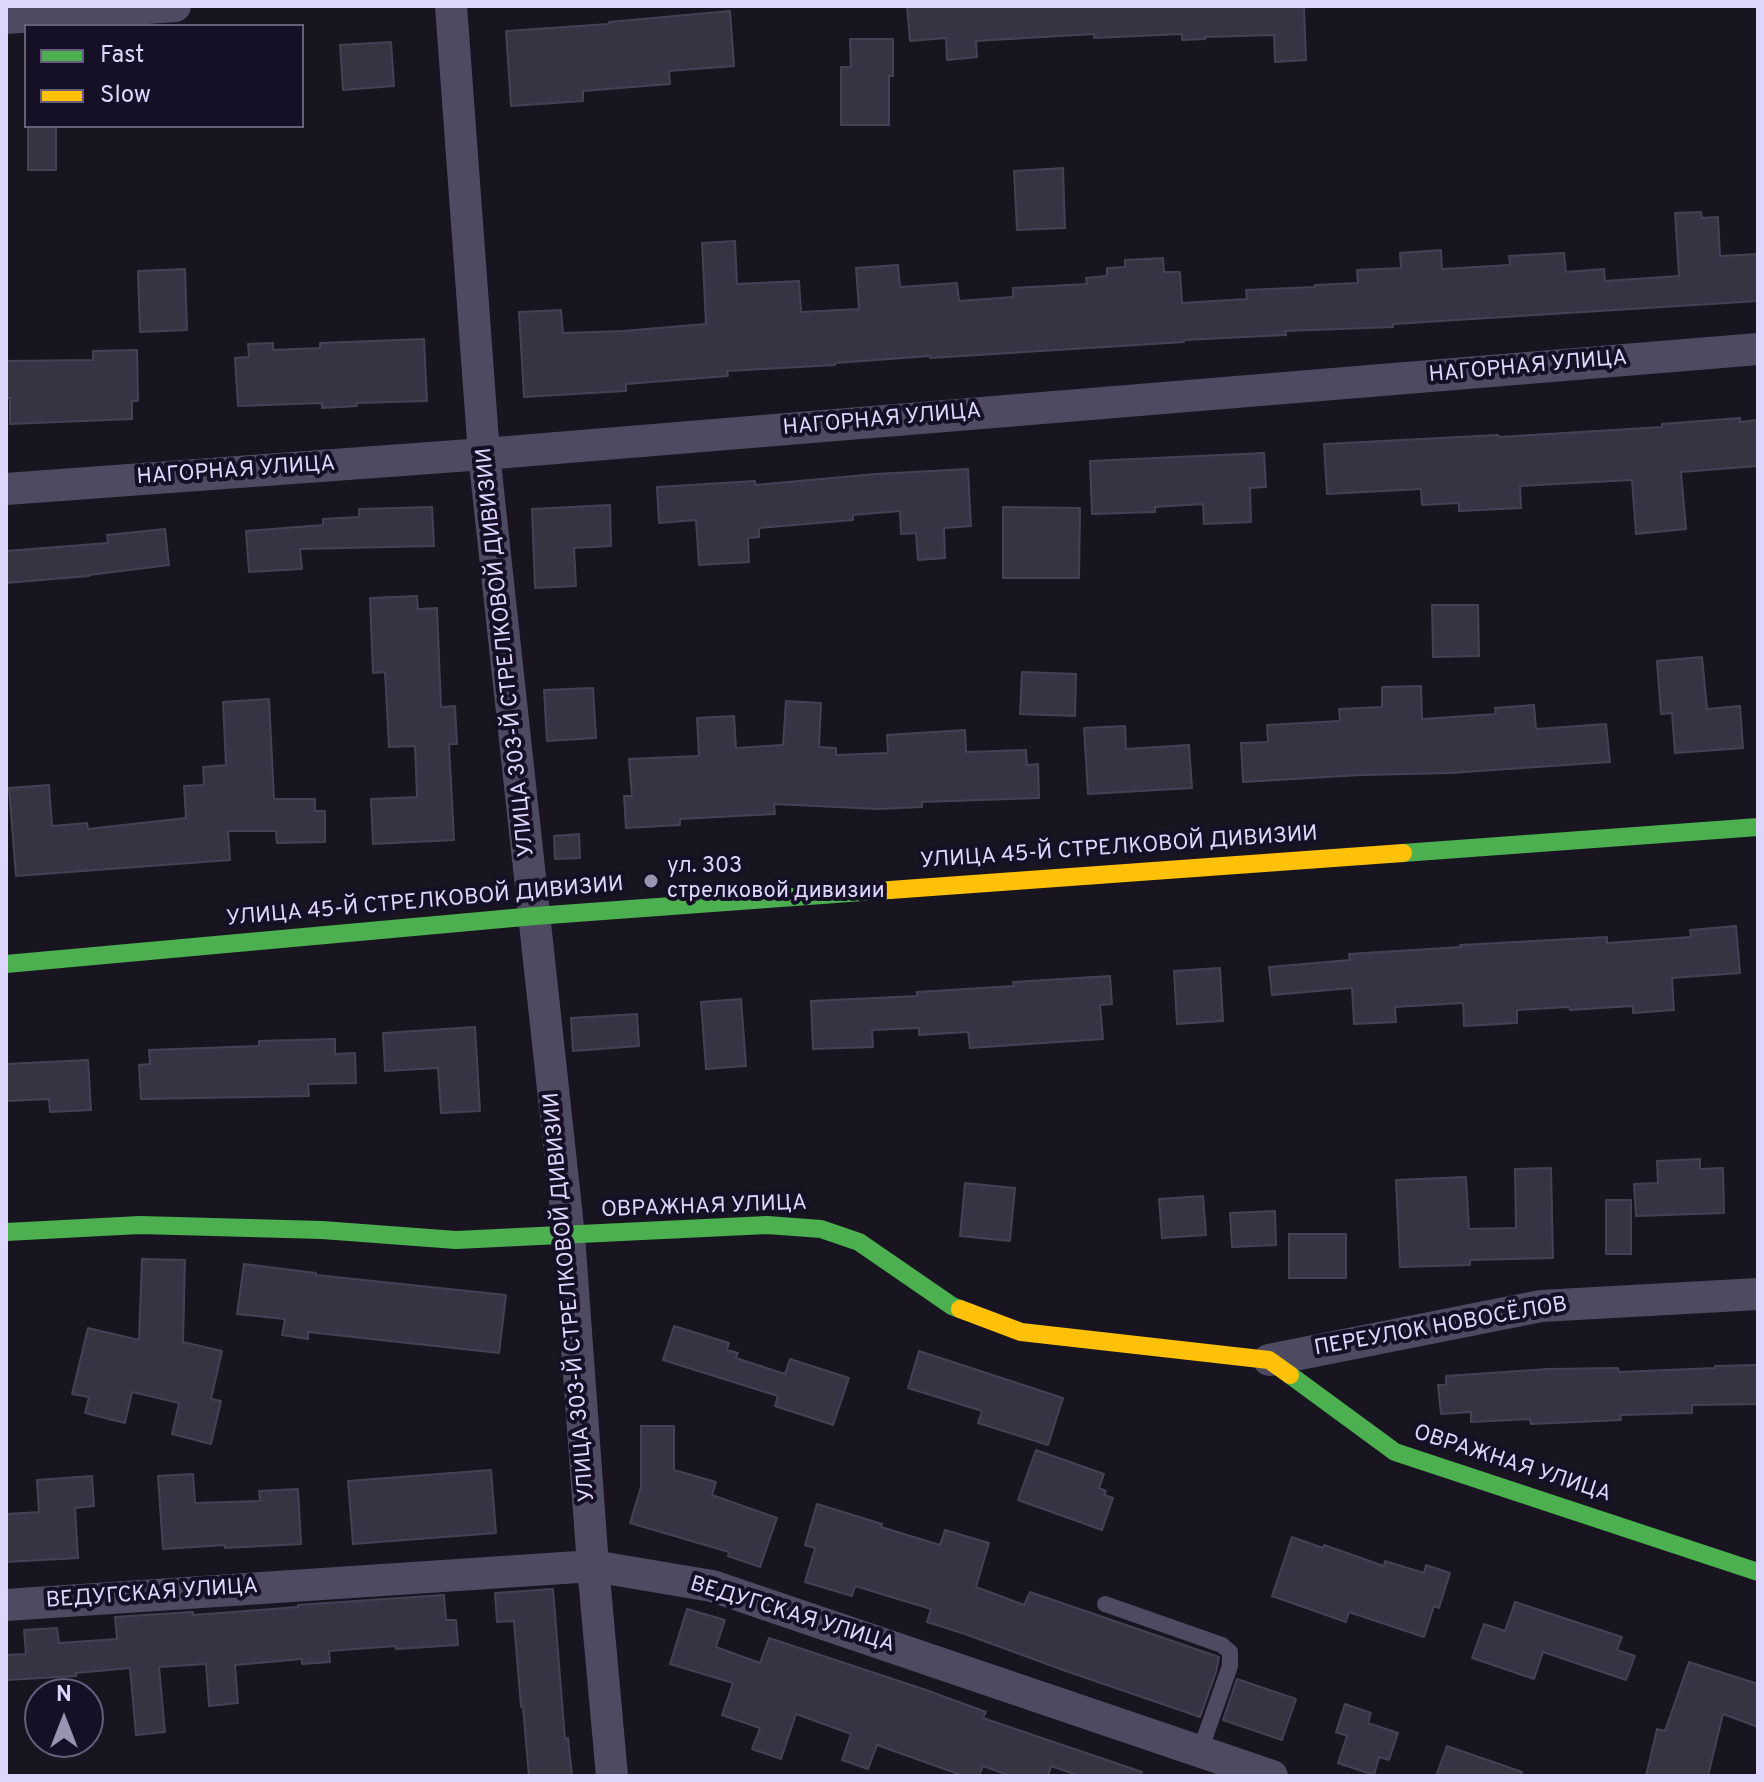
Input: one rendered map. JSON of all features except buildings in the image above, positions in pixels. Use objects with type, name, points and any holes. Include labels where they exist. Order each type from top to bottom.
[{"type":"street","points":[[6,18],[175,6]]},
{"type":"street","name":"УЛИЦА 303-Й СТРЕЛКОВОЙ ДИВИЗИИ","points":[[451,6],[484,454],[569,1236],[612,1776]]},
{"type":"street","name":"НАГОРНАЯ УЛИЦА","points":[[6,489],[484,454],[1758,349]]},
{"type":"street","name":"УЛИЦА 45-Й СТРЕЛКОВОЙ ДИВИЗИИ","points":[[6,964],[535,916],[1758,827]]},
{"type":"street","name":"ОВРАЖНАЯ УЛИЦА","points":[[6,1232],[140,1225],[322,1230],[456,1240],[767,1225],[821,1229],[859,1242],[952,1306],[1021,1332],[1269,1360],[1395,1452],[1758,1572]]},
{"type":"street","name":"ПЕРЕУЛОК НОВОСЁЛОВ","points":[[1269,1360],[1541,1306],[1758,1294]]},
{"type":"street","name":"ВЕДУГСКАЯ УЛИЦА","points":[[6,1605],[593,1566],[712,1586],[1272,1776]]},
{"type":"lane","points":[[1105,1604],[1222,1645],[1230,1652],[1230,1666],[1200,1751]]},
{"type":"traffic: fast","points":[[1403,853],[1758,827]]},
{"type":"traffic: fast","points":[[6,964],[535,916],[890,890]]},
{"type":"traffic: fast","points":[[6,1232],[140,1225],[322,1230],[456,1240],[767,1225],[821,1229],[859,1242],[960,1309]]},
{"type":"traffic: fast","points":[[1290,1375],[1395,1452],[1758,1572]]},
{"type":"traffic: slow","points":[[890,890],[1403,853]]},
{"type":"traffic: slow","points":[[960,1309],[1021,1332],[1269,1360],[1290,1375]]},
{"type":"place","name":"ул. 303 стрелковой дивизии","points":[[651,881]]}]
